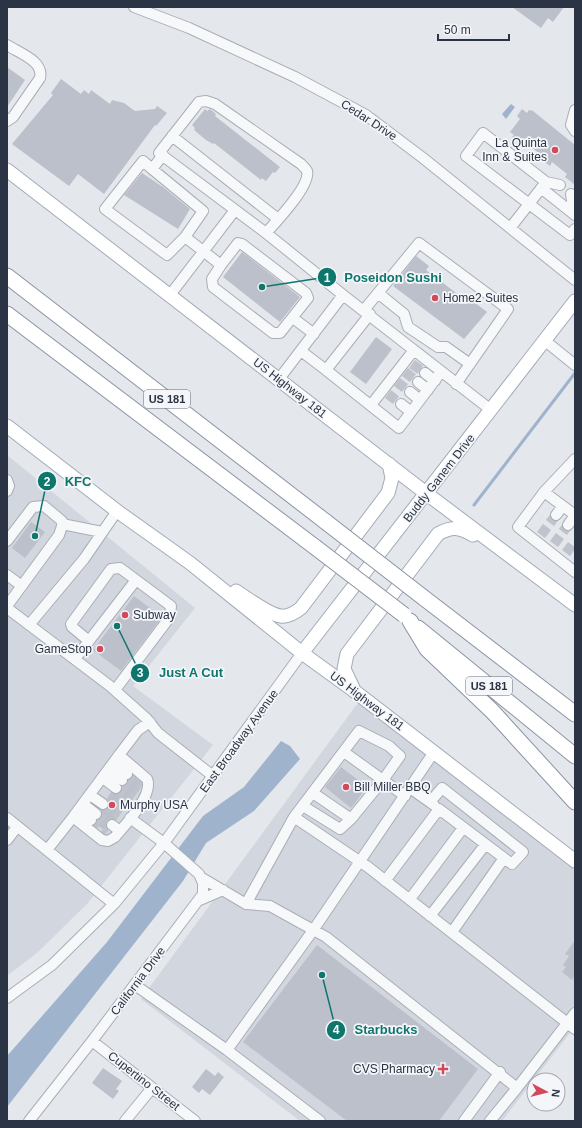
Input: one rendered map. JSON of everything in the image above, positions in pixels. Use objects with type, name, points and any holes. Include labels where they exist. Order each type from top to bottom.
[{"type":"highway","name":"US 181","points":[[7,276],[575,714]]},
{"type":"highway","name":"US 181","points":[[7,314],[407,618],[575,756]]},
{"type":"highway","points":[[407,618],[427,649],[492,711],[575,802]]},
{"type":"main road","name":"US Highway 181","points":[[7,170],[427,494],[575,605]]},
{"type":"main road","name":"Buddy Ganem Drive","points":[[302,653],[427,494],[575,301]]},
{"type":"main road","name":"US Highway 181","points":[[7,426],[117,511],[190,563],[302,653],[353,690],[575,861]]},
{"type":"main road","points":[[190,563],[268,610],[281,616],[294,613],[301,608],[388,493],[392,478],[389,464]]},
{"type":"main road","points":[[353,690],[344,669],[347,654],[438,534],[445,530],[461,528],[517,562]]},
{"type":"street","name":"Cedar Drive","points":[[134,7],[189,28],[295,77],[366,115],[511,227],[575,280]]},
{"type":"street","points":[[7,45],[37,64],[41,73],[40,78],[13,117],[7,121]]},
{"type":"street","points":[[266,233],[303,188],[307,176],[306,170],[301,164],[215,104],[206,101],[199,102],[159,153],[266,233],[456,384],[491,410]]},
{"type":"street","points":[[575,110],[571,125],[575,131]]},
{"type":"street","points":[[574,214],[544,185],[484,133],[466,156],[570,235],[575,229]]},
{"type":"street","points":[[172,136],[278,219]]},
{"type":"street","points":[[152,169],[163,156]]},
{"type":"street","points":[[143,161],[152,169],[203,210],[185,237],[167,255],[106,209],[143,161]]},
{"type":"street","points":[[511,227],[544,185]]},
{"type":"street","points":[[544,185],[560,185]]},
{"type":"street","points":[[571,194],[574,214]]},
{"type":"street","points":[[170,295],[235,210]]},
{"type":"street","points":[[185,237],[221,265]]},
{"type":"street","points":[[238,243],[242,244],[306,293],[308,298],[280,333],[273,333],[214,287],[212,280],[221,265],[238,243]]},
{"type":"street","points":[[326,370],[367,312],[378,293],[420,243],[508,310],[456,384]]},
{"type":"street","points":[[378,293],[404,314],[408,327],[438,347],[446,347],[470,364]]},
{"type":"street","points":[[279,380],[343,295]]},
{"type":"street","points":[[293,318],[314,334]]},
{"type":"street","points":[[544,340],[575,365]]},
{"type":"street","points":[[371,405],[385,392],[410,362],[414,350]]},
{"type":"street","points":[[301,351],[399,428],[441,372]]},
{"type":"street","points":[[425,374],[435,381]]},
{"type":"street","points":[[418,382],[428,390]]},
{"type":"street","points":[[410,392],[420,400]]},
{"type":"street","points":[[401,404],[411,412]]},
{"type":"street","points":[[574,570],[563,557],[538,538],[518,527],[544,492],[575,459]]},
{"type":"street","points":[[7,480],[9,486],[7,491]]},
{"type":"street","points":[[544,492],[575,516],[568,524]]},
{"type":"street","points":[[7,541],[33,508],[44,506],[62,521],[60,535],[7,607],[115,690],[150,722],[158,733],[213,776]]},
{"type":"street","points":[[556,515],[563,506]]},
{"type":"street","points":[[29,625],[84,559],[117,511]]},
{"type":"street","points":[[62,524],[102,532]]},
{"type":"street","points":[[89,641],[72,627],[71,624],[111,569],[120,568],[171,606],[172,612],[170,617],[115,690]]},
{"type":"street","points":[[7,575],[22,586]]},
{"type":"street","points":[[75,659],[136,580]]},
{"type":"street","name":"East Broadway Avenue","points":[[7,998],[52,965],[114,904],[164,843],[302,653]]},
{"type":"street","points":[[47,850],[138,730],[150,722]]},
{"type":"street","points":[[246,904],[294,818],[359,731],[388,746],[400,756],[383,780],[351,819],[340,829],[303,806]]},
{"type":"street","points":[[344,752],[383,780],[430,802],[512,864],[523,852],[442,788],[430,802]]},
{"type":"street","points":[[227,1050],[314,929],[434,752]]},
{"type":"street","points":[[111,767],[122,781],[111,767]]},
{"type":"street","points":[[78,810],[102,840],[108,841],[113,831],[125,818],[149,784],[147,779],[111,767]]},
{"type":"street","points":[[313,793],[351,819]]},
{"type":"street","points":[[90,795],[103,804]]},
{"type":"street","points":[[385,881],[439,809]]},
{"type":"street","points":[[78,810],[94,817]]},
{"type":"street","points":[[7,818],[114,904]]},
{"type":"street","points":[[125,818],[164,843],[202,878],[246,904],[270,906],[314,929],[331,940],[500,1072],[517,1088]]},
{"type":"street","points":[[294,818],[360,862],[410,899],[571,1026]]},
{"type":"street","points":[[7,840],[17,827]]},
{"type":"street","points":[[410,899],[463,828]]},
{"type":"street","points":[[430,916],[485,845]]},
{"type":"street","points":[[452,932],[504,858]]},
{"type":"street","name":"California Drive","points":[[29,1121],[200,900],[204,888],[202,878]]},
{"type":"street","points":[[200,900],[223,890]]},
{"type":"street","points":[[135,985],[227,1050],[320,1121]]},
{"type":"street","points":[[490,1121],[571,1026],[575,1013]]},
{"type":"street","name":"Cupertino Street","points":[[92,1041],[195,1121]]},
{"type":"street","points":[[464,1121],[500,1072]]},
{"type":"street","points":[[126,1121],[152,1088]]},
{"type":"shaded area","points":[[7,455],[195,608],[133,686],[213,745],[87,904],[38,952],[7,976]]},
{"type":"shaded area","points":[[360,700],[575,867],[575,1036],[570,1033],[540,1072],[526,1072],[526,1090],[502,1121],[300,1121],[141,999]]},
{"type":"water","points":[[511,104],[515,107],[506,119],[502,114]]},
{"type":"water","points":[[281,741],[290,746],[300,759],[254,811],[206,843],[183,881],[7,1107],[7,1056],[107,942],[203,816],[244,787]]},
{"type":"building","points":[[512,7],[564,7],[553,22],[548,18],[541,28]]},
{"type":"building","points":[[7,67],[25,80],[7,107]]},
{"type":"building","points":[[61,79],[81,94],[84,90],[89,94],[91,90],[110,104],[112,100],[124,103],[135,111],[155,109],[157,106],[167,113],[156,126],[155,125],[104,194],[78,174],[69,186],[12,144],[53,95],[51,93]]},
{"type":"building","points":[[205,109],[207,111],[210,109],[216,114],[215,116],[280,167],[275,173],[273,172],[266,181],[262,178],[261,180],[214,143],[213,144],[206,140],[194,130],[195,128],[192,125]]},
{"type":"building","name":"La Quinta Inn & Suites","points":[[522,109],[527,113],[529,110],[533,111],[575,145],[575,185],[565,177],[567,174],[552,162],[550,166],[538,157],[540,154],[526,143],[524,146],[512,137],[514,135],[510,132],[520,119],[517,116]]},
{"type":"building","points":[[142,173],[163,187],[190,209],[178,229],[124,195]]},
{"type":"building","points":[[242,252],[300,297],[280,322],[223,277]]},
{"type":"building","name":"Home2 Suites","points":[[416,256],[429,266],[426,270],[464,299],[466,296],[487,312],[464,339],[393,286]]},
{"type":"building","points":[[376,337],[392,349],[366,384],[350,372]]},
{"type":"building","points":[[31,522],[45,532],[25,558],[12,548]]},
{"type":"building","points":[[134,596],[162,617],[121,671],[93,650]]},
{"type":"building","name":"Bill Miller BBQ","points":[[341,767],[367,787],[351,808],[325,787]]},
{"type":"building","points":[[133,776],[141,782],[141,785],[116,820],[110,819],[107,821],[107,832],[96,824],[102,815],[101,810],[105,810],[109,807],[109,802],[107,799],[111,792],[119,794],[122,786],[127,784]]},
{"type":"building","points":[[575,940],[575,975],[572,980],[562,972],[566,967],[563,965],[569,956],[565,954]]},
{"type":"building","points":[[317,945],[478,1069],[439,1121],[347,1121],[243,1042]]},
{"type":"building","points":[[103,1068],[122,1081],[116,1089],[119,1091],[113,1099],[92,1083]]},
{"type":"building","points":[[206,1069],[215,1076],[218,1072],[224,1077],[210,1095],[202,1089],[199,1093],[192,1087]]},
{"type":"waterway","points":[[474,505],[575,373]]},
{"type":"tunnel","points":[[412,364],[425,373]]},
{"type":"tunnel","points":[[405,372],[418,382]]},
{"type":"tunnel","points":[[397,382],[410,392]]},
{"type":"tunnel","points":[[388,394],[401,404]]},
{"type":"tunnel","points":[[541,535],[556,515]]},
{"type":"tunnel","points":[[554,544],[568,525]]},
{"type":"tunnel","points":[[566,553],[575,541]]},
{"type":"tunnel","points":[[127,774],[142,786]]},
{"type":"tunnel","points":[[122,780],[138,792]]},
{"type":"tunnel","points":[[116,788],[132,800]]},
{"type":"tunnel","points":[[103,804],[119,816]]},
{"type":"tunnel","points":[[96,814],[112,825]]},
{"type":"tunnel","points":[[91,820],[107,832]]},
{"type":"place","name":"La Quinta Inn & Suites","points":[[555,150]]},
{"type":"place","name":"Poseidon Sushi","points":[[262,287]]},
{"type":"place","name":"Home2 Suites","points":[[435,298]]},
{"type":"place","name":"KFC","points":[[35,536]]},
{"type":"place","name":"Subway","points":[[125,615]]},
{"type":"place","name":"Just A Cut","points":[[117,626]]},
{"type":"place","name":"GameStop","points":[[100,649]]},
{"type":"place","name":"Bill Miller BBQ","points":[[346,787]]},
{"type":"place","name":"Murphy USA","points":[[112,805]]},
{"type":"place","name":"Starbucks","points":[[322,975]]},
{"type":"place","name":"CVS Pharmacy","points":[[443,1069]]}]
